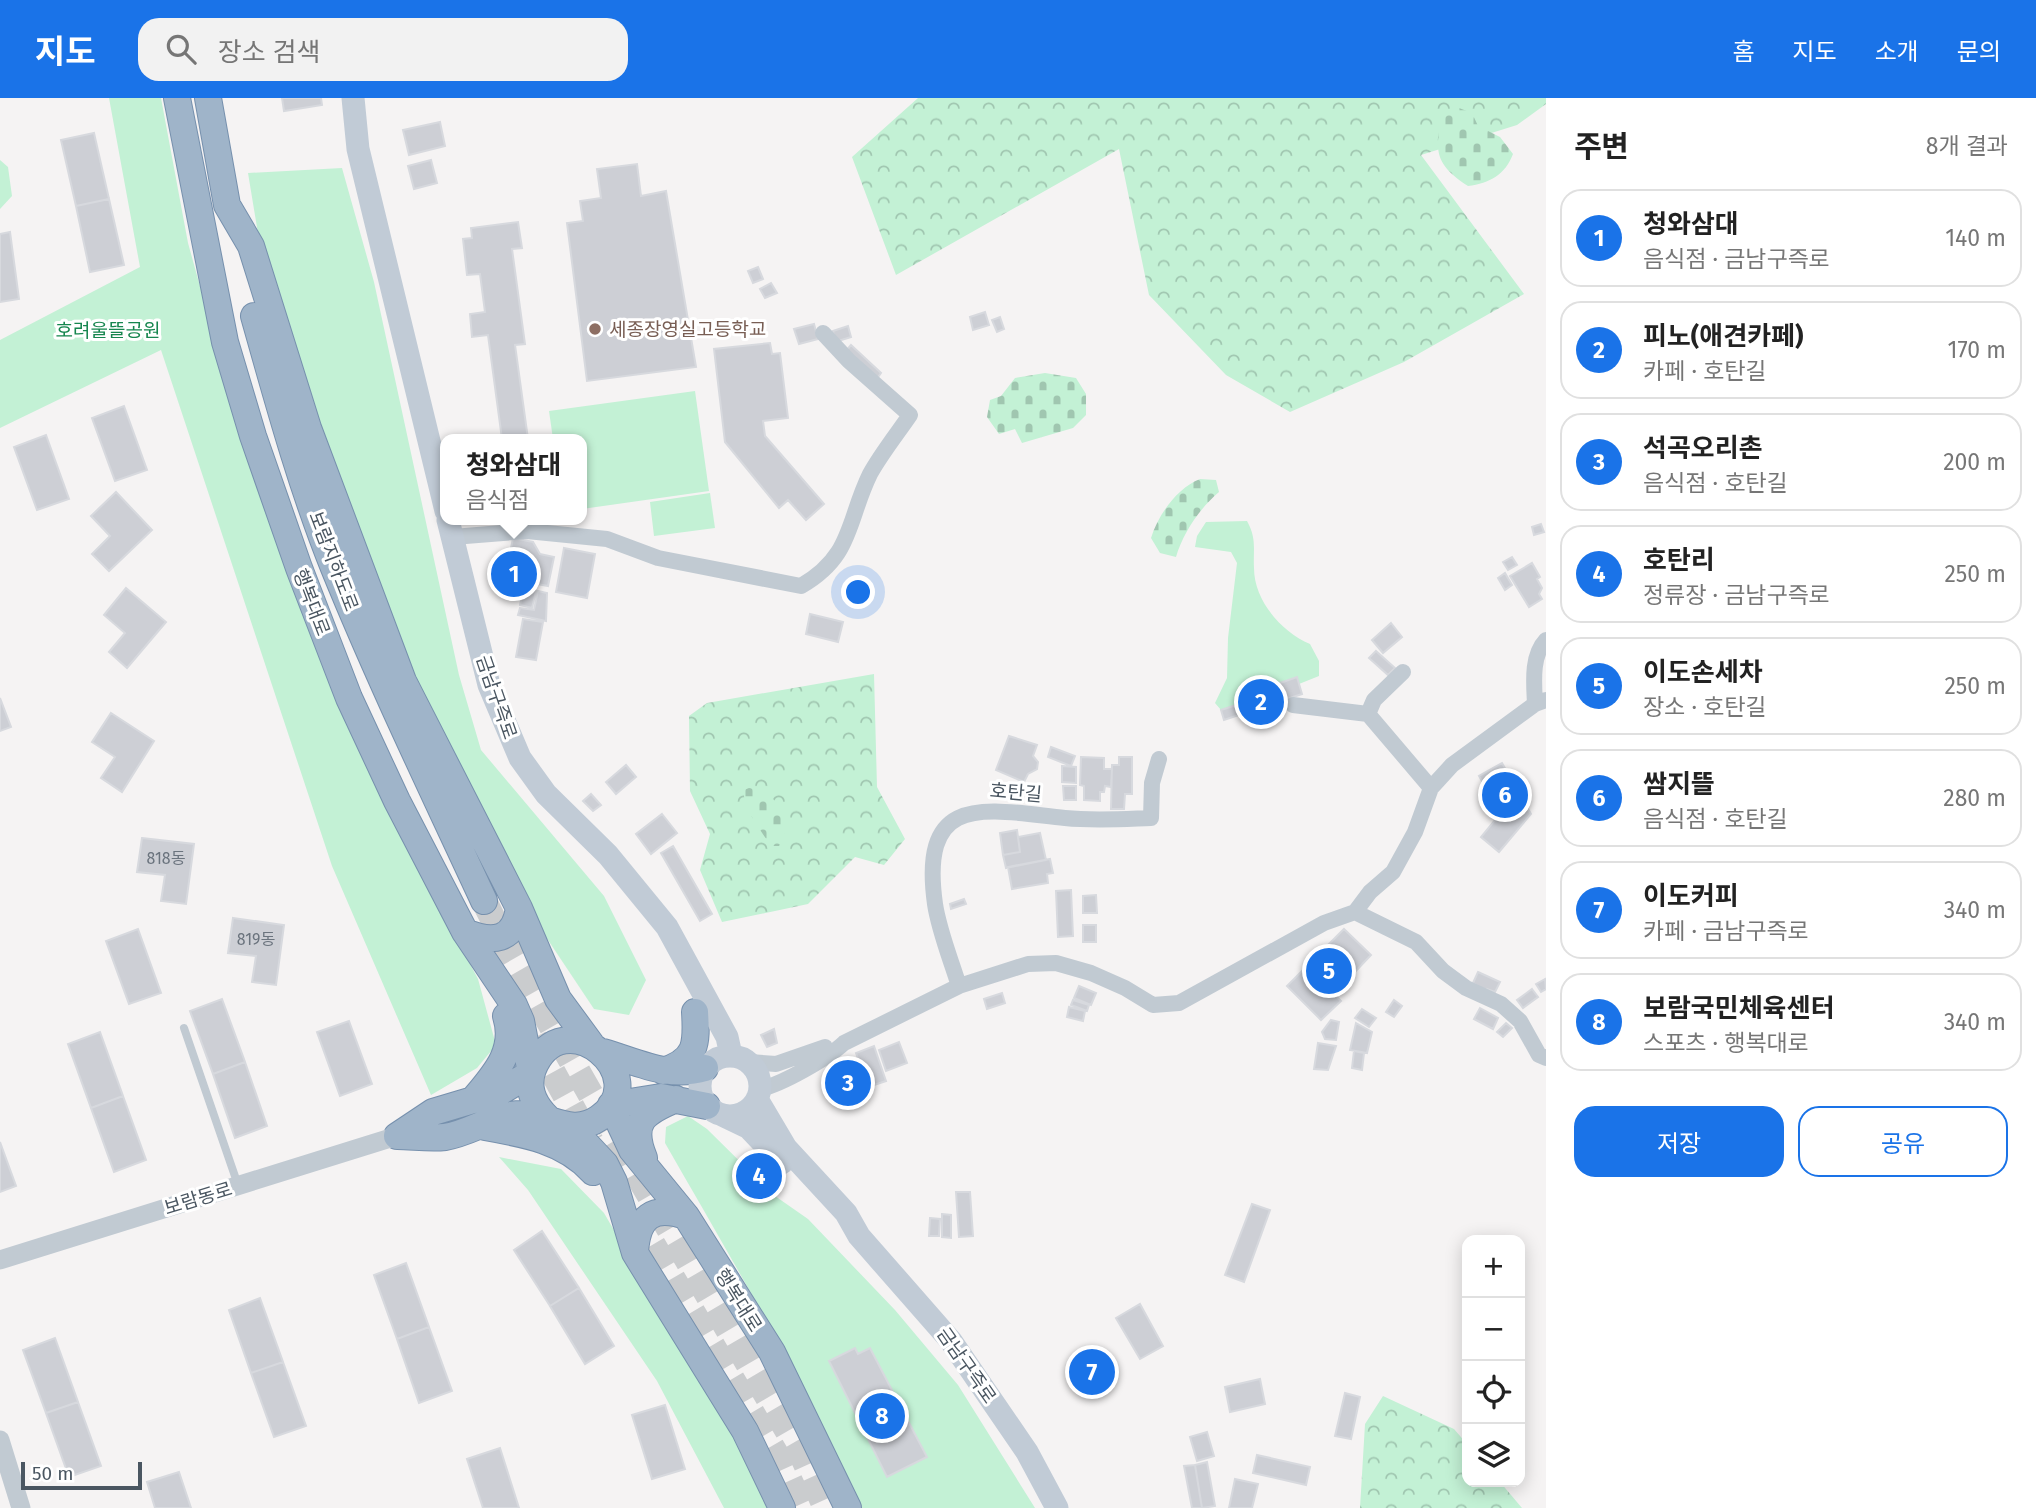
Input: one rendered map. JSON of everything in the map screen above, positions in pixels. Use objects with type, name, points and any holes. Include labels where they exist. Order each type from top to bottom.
[{"type":"highway","name":"행복대로","points":[[177,98],[225,342],[253,436],[299,568],[349,698],[397,801],[471,920],[514,1005],[521,1021],[531,1073]]},
{"type":"highway","points":[[208,98],[227,205],[251,246],[308,428],[403,681],[519,908],[558,999],[612,1064],[616,1077],[611,1105]]},
{"type":"highway","name":"보람지하도로","points":[[227,205],[289,443],[334,566],[400,721],[471,920]]},
{"type":"highway","points":[[471,920],[487,941],[506,934],[517,922],[519,908]]},
{"type":"highway","points":[[471,920],[510,1030],[508,1050],[494,1074],[473,1100]]},
{"type":"highway","points":[[661,1072],[680,1065],[690,1056],[696,1038],[695,1012]]},
{"type":"highway","points":[[397,1136],[433,1112],[500,1092],[531,1073],[548,1048],[562,1042],[576,1040],[661,1072],[690,1073],[705,1068]]},
{"type":"highway","points":[[531,1073],[534,1100],[558,1123],[576,1133],[605,1164],[614,1182],[635,1253]]},
{"type":"highway","points":[[397,1136],[445,1137],[522,1114],[558,1123],[591,1123],[611,1105],[661,1097],[716,1111]]},
{"type":"highway","points":[[652,1175],[639,1145],[638,1127],[648,1111],[676,1099]]},
{"type":"highway","name":"행복대로","points":[[611,1105],[632,1150],[686,1216],[772,1352],[849,1508]]},
{"type":"highway","points":[[480,1126],[533,1136],[581,1159],[605,1187],[618,1223],[745,1430],[782,1508]]},
{"type":"highway","points":[[635,1253],[637,1232],[646,1217],[666,1210],[686,1216]]},
{"type":"main road","points":[[353,98],[358,149],[440,485]]},
{"type":"main road","name":"금남구즉로","points":[[451,529],[489,685],[502,721],[520,758],[546,794],[608,855],[667,927],[740,1059]]},
{"type":"main road","name":"금남구즉로","points":[[652,911],[649,926],[706,1031],[712,1054],[705,1068]]},
{"type":"main road","points":[[721,1056],[740,1059],[760,1079],[759,1094],[743,1113],[716,1111],[699,1088],[705,1068],[721,1056]]},
{"type":"main road","name":"금남구즉로","points":[[759,1094],[786,1148],[846,1213],[859,1236],[951,1341],[1027,1452],[1057,1508]]},
{"type":"main road","name":"금남구즉로","points":[[716,1111],[749,1128],[842,1231],[859,1236]]},
{"type":"street","points":[[451,529],[527,531],[607,540],[658,558],[801,586],[822,575],[844,546],[870,475],[910,415],[849,361],[823,333]]},
{"type":"street","points":[[759,1094],[831,1054],[844,1043],[959,986],[1028,964],[1056,963],[1125,988],[1153,1005],[1179,1003],[1324,923],[1355,912],[1370,892],[1394,872],[1415,832],[1431,788],[1452,765],[1540,702],[1533,674],[1540,646],[1546,640]]},
{"type":"street","points":[[1368,714],[1374,701],[1403,672]]},
{"type":"street","points":[[1293,705],[1368,714],[1431,788]]},
{"type":"street","name":"호탄길","points":[[959,986],[935,905],[933,858],[942,832],[973,811],[998,809],[1073,818],[1151,818],[1152,783],[1159,759]]},
{"type":"street","points":[[1355,912],[1416,942],[1443,971],[1466,988],[1501,1004],[1520,1021],[1539,1055],[1546,1058]]},
{"type":"street","points":[[740,1059],[776,1064],[831,1044],[844,1043]]},
{"type":"street","name":"보람동로","points":[[0,1260],[397,1136]]},
{"type":"street","points":[[0,1440],[21,1508]]},
{"type":"lane","points":[[184,1028],[238,1185]]},
{"type":"green space","name":"호려울뜰공원","points":[[109,98],[161,98],[188,243],[241,434],[444,915],[478,979],[496,1045],[477,1068],[431,1095],[332,866],[161,350],[0,428],[0,340],[140,267]]},
{"type":"green space","points":[[918,98],[1546,98],[1546,104],[1517,125],[1421,155],[1524,294],[1404,362],[1290,412],[1226,375],[1149,295],[1119,149],[896,275],[852,157]]},
{"type":"green space","points":[[1459,108],[1472,113],[1478,126],[1500,137],[1513,154],[1501,173],[1483,183],[1468,186],[1450,172],[1440,158],[1438,141],[1442,118]]},
{"type":"green space","points":[[0,160],[8,167],[12,196],[0,209]]},
{"type":"green space","points":[[342,168],[374,282],[459,675],[481,750],[604,896],[646,980],[629,1015],[594,1009],[540,928],[413,690],[267,288],[248,173]]},
{"type":"green space","points":[[1045,373],[1076,378],[1086,394],[1086,415],[1073,428],[1022,443],[1015,429],[999,434],[987,417],[990,400],[1001,396],[1015,378]]},
{"type":"green space","points":[[695,391],[709,491],[587,508],[587,434],[552,434],[549,411]]},
{"type":"green space","points":[[1200,479],[1216,480],[1219,492],[1193,522],[1176,557],[1160,553],[1151,538],[1158,520],[1176,496]]},
{"type":"green space","points":[[710,493],[715,528],[654,536],[650,502]]},
{"type":"green space","points":[[1247,521],[1253,539],[1255,580],[1264,603],[1289,632],[1310,644],[1319,661],[1319,676],[1299,684],[1280,683],[1282,690],[1221,710],[1215,703],[1227,678],[1228,638],[1237,563],[1231,552],[1195,547],[1197,536],[1206,522]]},
{"type":"green space","points":[[874,674],[877,787],[905,839],[884,865],[855,857],[808,904],[722,922],[700,870],[710,834],[690,791],[689,716],[707,703]]},
{"type":"green space","points":[[749,788],[768,796],[782,809],[786,827],[779,846],[771,846],[749,811],[744,790]]},
{"type":"green space","points":[[688,1116],[707,1129],[775,1196],[808,1219],[895,1310],[958,1385],[1035,1508],[858,1508],[792,1368],[665,1143],[666,1127]]},
{"type":"green space","points":[[499,1157],[561,1169],[604,1213],[775,1508],[724,1508],[657,1381],[528,1190]]},
{"type":"green space","points":[[1383,1396],[1454,1429],[1462,1438],[1462,1487],[1504,1487],[1522,1508],[1360,1508],[1365,1424]]},
{"type":"building","points":[[282,98],[321,98],[322,105],[284,111]]},
{"type":"building","points":[[440,122],[445,146],[409,155],[403,130]]},
{"type":"building","points":[[94,133],[109,199],[76,206],[61,140]]},
{"type":"building","points":[[431,160],[437,183],[414,189],[408,166]]},
{"type":"building","points":[[637,164],[641,196],[666,191],[696,367],[587,381],[567,223],[583,221],[580,201],[601,198],[597,169]]},
{"type":"building","points":[[109,199],[124,265],[90,272],[76,206]]},
{"type":"building","points":[[518,222],[522,248],[512,249],[525,344],[515,345],[527,434],[501,434],[488,335],[472,337],[470,314],[485,312],[480,274],[467,275],[463,239],[472,238],[471,228]]},
{"type":"building","points":[[10,232],[19,299],[0,302],[0,234]]},
{"type":"building","points":[[758,267],[763,279],[753,283],[748,271]]},
{"type":"building","points":[[771,283],[777,293],[765,298],[760,289]]},
{"type":"building","points":[[985,312],[989,325],[973,330],[970,317]]},
{"type":"building","points":[[1000,317],[1004,329],[997,332],[992,320]]},
{"type":"building","points":[[814,324],[818,339],[799,344],[794,329]]},
{"type":"building","points":[[848,326],[851,337],[835,342],[833,331]]},
{"type":"building","points":[[770,343],[772,354],[780,353],[788,418],[763,421],[765,436],[824,504],[806,520],[788,500],[779,508],[725,442],[714,349]]},
{"type":"building","points":[[851,345],[881,373],[876,380],[845,352]]},
{"type":"building","points":[[124,406],[147,470],[115,481],[92,418]]},
{"type":"building","points":[[46,435],[69,499],[37,510],[14,447]]},
{"type":"building","points":[[116,492],[152,530],[109,571],[92,554],[110,536],[91,516]]},
{"type":"building","points":[[1541,524],[1544,532],[1534,535],[1532,527]]},
{"type":"building","points":[[513,538],[533,542],[540,554],[554,557],[548,586],[505,578]]},
{"type":"building","points":[[564,548],[595,554],[587,598],[556,592]]},
{"type":"building","points":[[1512,557],[1517,565],[1508,570],[1503,562]]},
{"type":"building","points":[[1532,563],[1540,577],[1537,579],[1542,588],[1539,594],[1542,599],[1529,607],[1510,576]]},
{"type":"building","points":[[1505,573],[1512,585],[1505,590],[1498,578]]},
{"type":"building","points":[[517,587],[536,591],[532,608],[520,605],[521,600],[514,599]]},
{"type":"building","points":[[126,588],[166,622],[127,668],[109,652],[125,633],[104,615]]},
{"type":"building","points":[[538,591],[547,593],[546,621],[518,615],[520,608],[534,610]]},
{"type":"building","points":[[810,614],[843,622],[838,642],[806,634]]},
{"type":"building","points":[[523,619],[543,622],[536,660],[516,657]]},
{"type":"building","points":[[1391,623],[1402,637],[1383,653],[1372,640]]},
{"type":"building","points":[[1376,651],[1395,668],[1388,675],[1369,658]]},
{"type":"building","points":[[1297,677],[1302,694],[1224,720],[1221,710],[1282,690],[1280,683]]},
{"type":"building","points":[[0,698],[11,727],[0,731]]},
{"type":"building","points":[[111,713],[154,741],[122,792],[101,778],[115,757],[92,742]]},
{"type":"building","points":[[1009,736],[1037,745],[1033,756],[1038,762],[1037,769],[1028,774],[1024,782],[996,770]]},
{"type":"building","points":[[1051,747],[1075,756],[1071,766],[1048,757]]},
{"type":"building","points":[[1081,757],[1104,758],[1104,769],[1112,769],[1111,787],[1105,786],[1104,792],[1100,792],[1100,801],[1084,800],[1084,786],[1080,785]]},
{"type":"building","points":[[1119,757],[1132,757],[1132,794],[1125,794],[1124,809],[1111,809],[1112,765],[1119,765]]},
{"type":"building","points":[[1502,763],[1531,814],[1499,852],[1481,837],[1500,814],[1479,776]]},
{"type":"building","points":[[626,765],[636,777],[616,794],[606,782]]},
{"type":"building","points":[[1062,766],[1076,767],[1076,783],[1062,782]]},
{"type":"building","points":[[1063,786],[1076,786],[1076,800],[1064,800]]},
{"type":"building","points":[[591,794],[601,805],[593,811],[583,801]]},
{"type":"building","points":[[662,814],[677,833],[651,854],[636,834]]},
{"type":"building","points":[[1017,830],[1020,852],[1003,855],[1000,833]]},
{"type":"building","points":[[1040,833],[1046,860],[1006,868],[1003,855],[1020,852],[1018,837]]},
{"type":"building","points":[[142,838],[194,844],[186,904],[161,901],[165,875],[137,872]]},
{"type":"building","points":[[673,846],[712,914],[700,921],[661,853]]},
{"type":"building","points":[[1050,859],[1053,873],[1047,874],[1048,883],[1012,889],[1008,867]]},
{"type":"building","points":[[1071,890],[1073,936],[1058,937],[1056,891]]},
{"type":"building","points":[[1096,895],[1097,913],[1083,913],[1083,896]]},
{"type":"building","points":[[964,899],[966,904],[951,909],[950,904]]},
{"type":"building","points":[[233,918],[284,925],[276,985],[252,982],[256,956],[228,953]]},
{"type":"building","points":[[1083,925],[1096,925],[1096,942],[1083,942]]},
{"type":"building","points":[[138,929],[161,993],[129,1004],[106,941]]},
{"type":"building","points":[[1344,929],[1371,955],[1334,994],[1341,1001],[1321,1020],[1287,986]]},
{"type":"building","points":[[1478,972],[1500,982],[1495,992],[1487,989],[1486,992],[1473,983]]},
{"type":"building","points":[[1545,979],[1546,989],[1541,992],[1536,984]]},
{"type":"building","points":[[1079,986],[1096,993],[1091,1005],[1074,998]]},
{"type":"building","points":[[1532,989],[1538,997],[1523,1008],[1517,1000]]},
{"type":"building","points":[[1002,993],[1005,1003],[987,1009],[984,999]]},
{"type":"building","points":[[222,999],[245,1062],[213,1074],[190,1011]]},
{"type":"building","points":[[1073,1000],[1089,1005],[1087,1011],[1071,1005]]},
{"type":"building","points":[[1394,1000],[1402,1006],[1394,1017],[1386,1012]]},
{"type":"building","points":[[1069,1007],[1085,1011],[1083,1021],[1067,1017]]},
{"type":"building","points":[[1480,1008],[1498,1018],[1493,1029],[1474,1019]]},
{"type":"building","points":[[1362,1009],[1376,1018],[1369,1027],[1355,1018]]},
{"type":"building","points":[[1331,1020],[1339,1022],[1336,1040],[1325,1039],[1322,1032]]},
{"type":"building","points":[[349,1021],[372,1084],[340,1096],[317,1032]]},
{"type":"building","points":[[1356,1023],[1372,1032],[1367,1053],[1350,1050]]},
{"type":"building","points":[[1506,1023],[1512,1028],[1503,1037],[1497,1032]]},
{"type":"building","points":[[774,1029],[777,1043],[767,1047],[761,1035]]},
{"type":"building","points":[[100,1032],[123,1096],[91,1108],[68,1044]]},
{"type":"building","points":[[899,1042],[907,1063],[886,1071],[879,1050]]},
{"type":"building","points":[[1318,1043],[1336,1046],[1328,1070],[1314,1069]]},
{"type":"building","points":[[874,1046],[886,1081],[868,1087],[856,1053]]},
{"type":"building","points":[[1354,1051],[1364,1053],[1362,1070],[1352,1068]]},
{"type":"building","points":[[853,1058],[868,1098],[842,1108],[827,1068]]},
{"type":"building","points":[[245,1062],[267,1126],[235,1138],[213,1074]]},
{"type":"building","points":[[123,1096],[146,1160],[114,1172],[91,1108]]},
{"type":"building","points":[[0,1142],[16,1186],[0,1192]]},
{"type":"building","points":[[956,1192],[970,1192],[973,1236],[959,1237]]},
{"type":"building","points":[[1252,1204],[1270,1210],[1244,1282],[1225,1275]]},
{"type":"building","points":[[942,1214],[951,1215],[951,1238],[942,1237]]},
{"type":"building","points":[[930,1218],[940,1219],[939,1236],[929,1236]]},
{"type":"building","points":[[542,1231],[579,1288],[550,1306],[514,1250]]},
{"type":"building","points":[[406,1263],[429,1327],[397,1339],[374,1275]]},
{"type":"building","points":[[579,1288],[614,1346],[585,1364],[550,1306]]},
{"type":"building","points":[[260,1298],[283,1362],[251,1373],[229,1310]]},
{"type":"building","points":[[1140,1304],[1163,1346],[1140,1359],[1116,1318]]},
{"type":"building","points":[[429,1327],[452,1391],[419,1403],[397,1339]]},
{"type":"building","points":[[55,1338],[78,1402],[46,1413],[23,1350]]},
{"type":"building","points":[[1091,1347],[1113,1384],[1093,1397],[1070,1360]]},
{"type":"building","points":[[855,1348],[858,1354],[870,1348],[927,1457],[887,1477],[829,1361]]},
{"type":"building","points":[[283,1362],[306,1426],[274,1437],[251,1373]]},
{"type":"building","points":[[1260,1379],[1265,1404],[1230,1412],[1225,1387]]},
{"type":"building","points":[[1345,1393],[1360,1397],[1351,1439],[1335,1436]]},
{"type":"building","points":[[78,1402],[101,1466],[69,1477],[46,1413]]},
{"type":"building","points":[[665,1405],[685,1469],[652,1479],[632,1415]]},
{"type":"building","points":[[1207,1432],[1214,1456],[1197,1461],[1190,1437]]},
{"type":"building","points":[[500,1448],[519,1508],[483,1508],[467,1459]]},
{"type":"building","points":[[1257,1455],[1310,1467],[1306,1485],[1253,1473]]},
{"type":"building","points":[[1207,1462],[1215,1506],[1202,1508],[1195,1465]]},
{"type":"building","points":[[1195,1465],[1202,1508],[1192,1508],[1184,1466]]},
{"type":"building","points":[[179,1472],[191,1508],[155,1508],[147,1482]]},
{"type":"building","points":[[1235,1479],[1258,1484],[1252,1508],[1229,1508]]},
{"type":"tunnel","points":[[484,901],[510,953],[599,1109],[803,1457],[826,1508]]},
{"type":"tunnel","points":[[534,1038],[591,1142]]},
{"type":"tunnel","points":[[633,1211],[783,1466],[802,1508]]},
{"type":"place","name":"세종장영실고등학교","points":[[595,329]]},
{"type":"place","name":"청와삼대","points":[[514,574]]},
{"type":"place","name":"피노(애견카페)","points":[[1261,702]]},
{"type":"place","name":"쌈지뜰","points":[[1505,795]]},
{"type":"place","name":"이도손세차","points":[[1329,971]]},
{"type":"place","name":"석곡오리촌","points":[[848,1083]]},
{"type":"place","name":"호탄리","points":[[759,1176]]},
{"type":"place","name":"이도커피","points":[[1092,1372]]},
{"type":"place","name":"보람국민체육센터","points":[[882,1416]]}]
